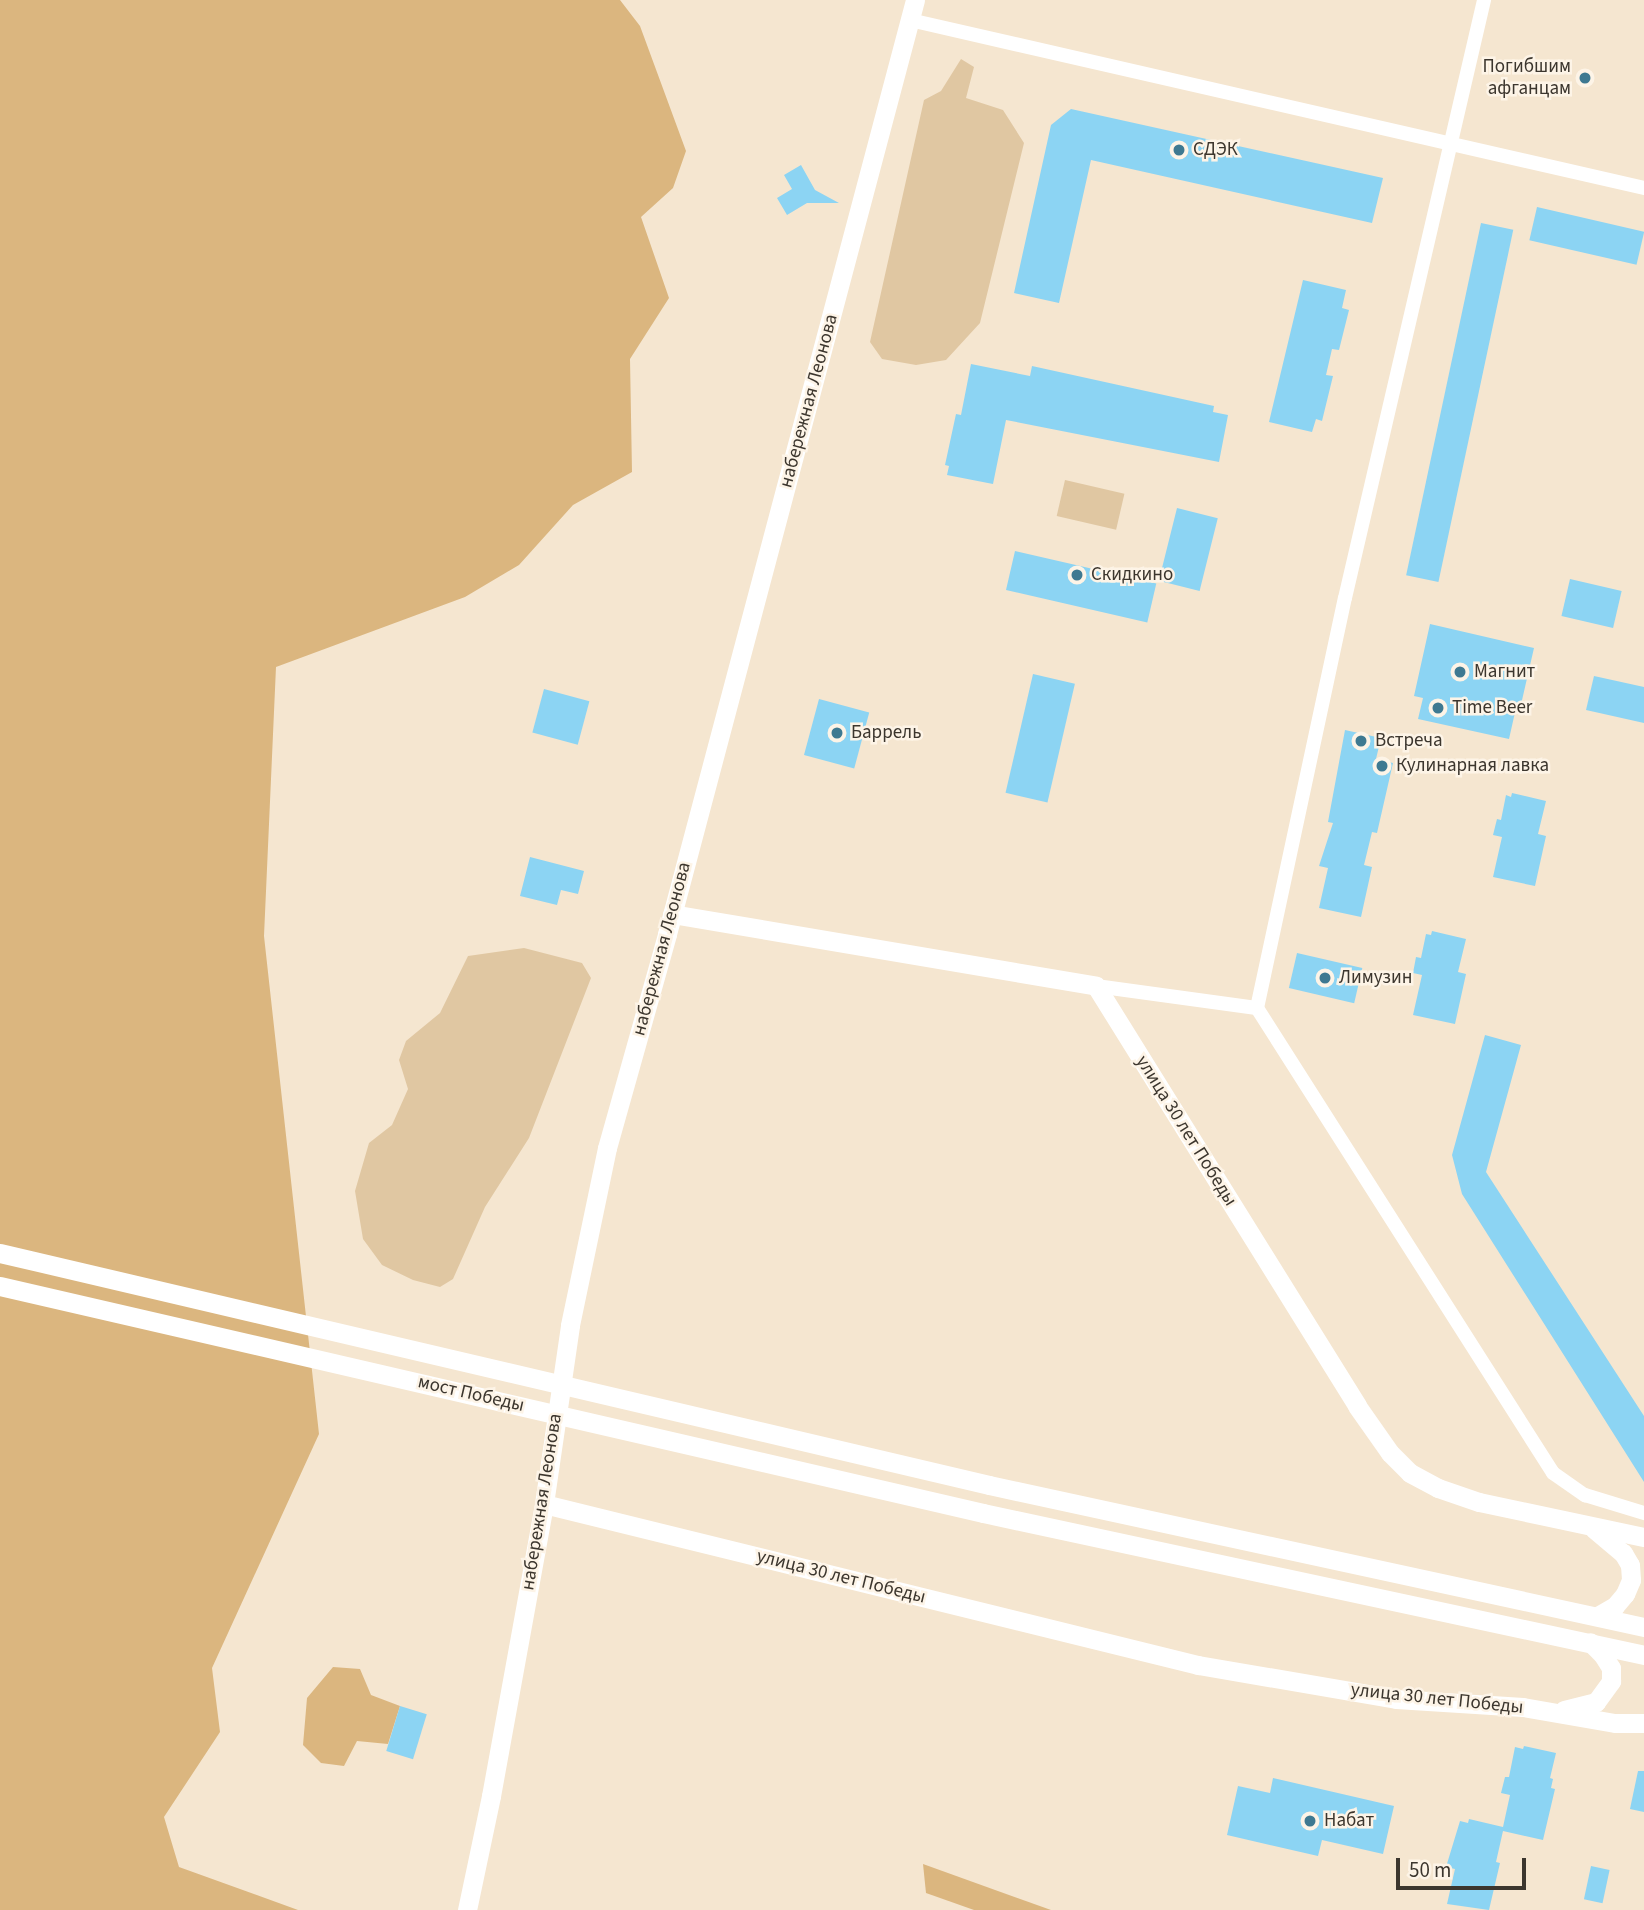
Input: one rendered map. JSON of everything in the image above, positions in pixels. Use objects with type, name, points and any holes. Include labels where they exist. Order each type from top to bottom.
[{"type":"main road","name":"набережная Леонова","points":[[467,1910],[492,1796],[544,1504],[570,1325],[607,1147],[672,914],[915,0]]},
{"type":"main road","points":[[672,914],[1096,986]]},
{"type":"main road","name":"улица 30 лет Победы","points":[[1096,986],[1357,1406],[1390,1452],[1410,1473],[1438,1488],[1479,1502],[1644,1537]]},
{"type":"main road","points":[[0,1254],[989,1485],[1644,1627]]},
{"type":"main road","name":"мост Победы","points":[[0,1286],[983,1513],[1589,1642]]},
{"type":"main road","name":"улица 30 лет Победы","points":[[544,1504],[1198,1665],[1396,1699],[1523,1707],[1615,1723],[1644,1723]]},
{"type":"main road","points":[[1593,1528],[1623,1553],[1630,1565],[1631,1580],[1625,1594],[1615,1606],[1598,1616]]},
{"type":"main road","points":[[1553,1712],[1583,1707],[1596,1702],[1606,1692],[1611,1681],[1611,1668],[1603,1655],[1589,1642]]},
{"type":"main road","points":[[1589,1642],[1644,1655]]},
{"type":"street","points":[[1484,0],[1345,598],[1257,1008],[1553,1473],[1585,1495],[1644,1513]]},
{"type":"street","points":[[910,20],[1644,188]]},
{"type":"street","points":[[1096,986],[1257,1008]]},
{"type":"shaded area","points":[[0,0],[620,0],[640,26],[686,151],[673,188],[641,217],[669,298],[630,359],[632,472],[573,505],[519,565],[465,597],[276,667],[264,936],[319,1434],[212,1668],[220,1732],[164,1817],[179,1867],[298,1910],[0,1910]]},
{"type":"shaded area","points":[[961,59],[974,67],[966,98],[1003,110],[1024,143],[980,323],[946,360],[916,365],[882,359],[870,342],[924,100],[941,91]]},
{"type":"shaded area","points":[[1065,480],[1124,494],[1116,530],[1057,516]]},
{"type":"shaded area","points":[[524,948],[582,963],[591,978],[529,1138],[485,1207],[453,1279],[440,1287],[413,1280],[382,1265],[363,1239],[355,1191],[369,1143],[392,1125],[408,1089],[399,1060],[406,1041],[440,1013],[468,956]]},
{"type":"shaded area","points":[[333,1667],[360,1669],[371,1695],[400,1706],[388,1744],[357,1741],[344,1766],[321,1763],[303,1745],[307,1698]]},
{"type":"shaded area","points":[[923,1864],[1051,1910],[974,1910],[926,1893]]},
{"type":"building","points":[[1071,109],[1383,178],[1372,223],[1091,160],[1059,303],[1014,293],[1051,125]]},
{"type":"building","points":[[801,165],[815,190],[839,203],[807,203],[787,215],[777,198],[792,189],[784,175]]},
{"type":"building","points":[[1537,207],[1644,232],[1637,265],[1529,240]]},
{"type":"building","points":[[1481,223],[1513,230],[1438,582],[1406,575]]},
{"type":"building","points":[[1303,280],[1346,290],[1342,308],[1349,310],[1339,350],[1332,349],[1326,375],[1333,376],[1322,421],[1316,419],[1312,432],[1269,422]]},
{"type":"building","points":[[971,364],[1030,376],[1032,366],[1214,406],[1213,412],[1228,415],[1219,462],[1006,420],[993,484],[947,475],[949,466],[945,465],[956,414],[961,415]]},
{"type":"building","points":[[1177,508],[1218,518],[1200,591],[1159,581]]},
{"type":"building","points":[[1015,551],[1156,584],[1147,623],[1006,590]]},
{"type":"building","points":[[1570,579],[1622,591],[1613,628],[1561,616]]},
{"type":"building","points":[[1430,624],[1534,648],[1520,709],[1516,708],[1509,739],[1418,719],[1423,698],[1414,696]]},
{"type":"building","points":[[1033,674],[1075,684],[1047,803],[1006,793]]},
{"type":"building","points":[[1594,676],[1644,687],[1644,723],[1586,710]]},
{"type":"building","points":[[544,689],[589,701],[578,745],[532,732]]},
{"type":"building","name":"Баррель","points":[[819,699],[869,712],[854,768],[804,755]]},
{"type":"building","points":[[1345,730],[1381,738],[1376,759],[1393,763],[1377,833],[1372,832],[1364,865],[1372,867],[1361,917],[1319,908],[1328,868],[1319,866],[1333,823],[1328,822]]},
{"type":"building","points":[[1512,793],[1546,801],[1538,834],[1546,836],[1535,886],[1493,877],[1502,837],[1493,835],[1497,819],[1501,820],[1506,795],[1511,797]]},
{"type":"building","points":[[530,857],[584,871],[578,894],[561,890],[557,905],[520,896]]},
{"type":"building","points":[[1432,931],[1466,939],[1458,972],[1466,974],[1455,1024],[1413,1015],[1422,975],[1413,973],[1416,957],[1421,958],[1426,934],[1431,935]]},
{"type":"building","name":"Лимузин","points":[[1297,953],[1362,968],[1354,1003],[1289,988]]},
{"type":"building","points":[[1485,1035],[1521,1045],[1486,1172],[1644,1416],[1644,1482],[1462,1194],[1452,1155]]},
{"type":"building","points":[[400,1706],[427,1714],[413,1759],[386,1751]]},
{"type":"building","points":[[1524,1746],[1556,1753],[1550,1778],[1553,1779],[1551,1788],[1555,1789],[1543,1840],[1503,1831],[1496,1862],[1500,1863],[1489,1910],[1447,1904],[1455,1869],[1446,1867],[1460,1821],[1468,1823],[1469,1819],[1503,1827],[1510,1795],[1501,1793],[1505,1777],[1509,1777],[1515,1747],[1523,1749]]},
{"type":"building","points":[[1638,1771],[1644,1771],[1644,1812],[1630,1809]]},
{"type":"building","name":"Набат","points":[[1273,1778],[1394,1806],[1383,1854],[1322,1840],[1318,1856],[1227,1835],[1238,1786],[1270,1793]]},
{"type":"building","points":[[1591,1866],[1610,1870],[1603,1903],[1584,1899]]},
{"type":"place","name":"Погибшим афганцам","points":[[1585,78]]},
{"type":"place","name":"СДЭК","points":[[1179,150]]},
{"type":"place","name":"Скидкино","points":[[1077,575]]},
{"type":"place","name":"Магнит","points":[[1460,672]]},
{"type":"place","name":"Time Beer","points":[[1438,708]]},
{"type":"place","name":"Баррель","points":[[837,733]]},
{"type":"place","name":"Встреча","points":[[1361,741]]},
{"type":"place","name":"Кулинарная лавка","points":[[1382,766]]},
{"type":"place","name":"Лимузин","points":[[1325,978]]},
{"type":"place","name":"Набат","points":[[1310,1821]]}]
